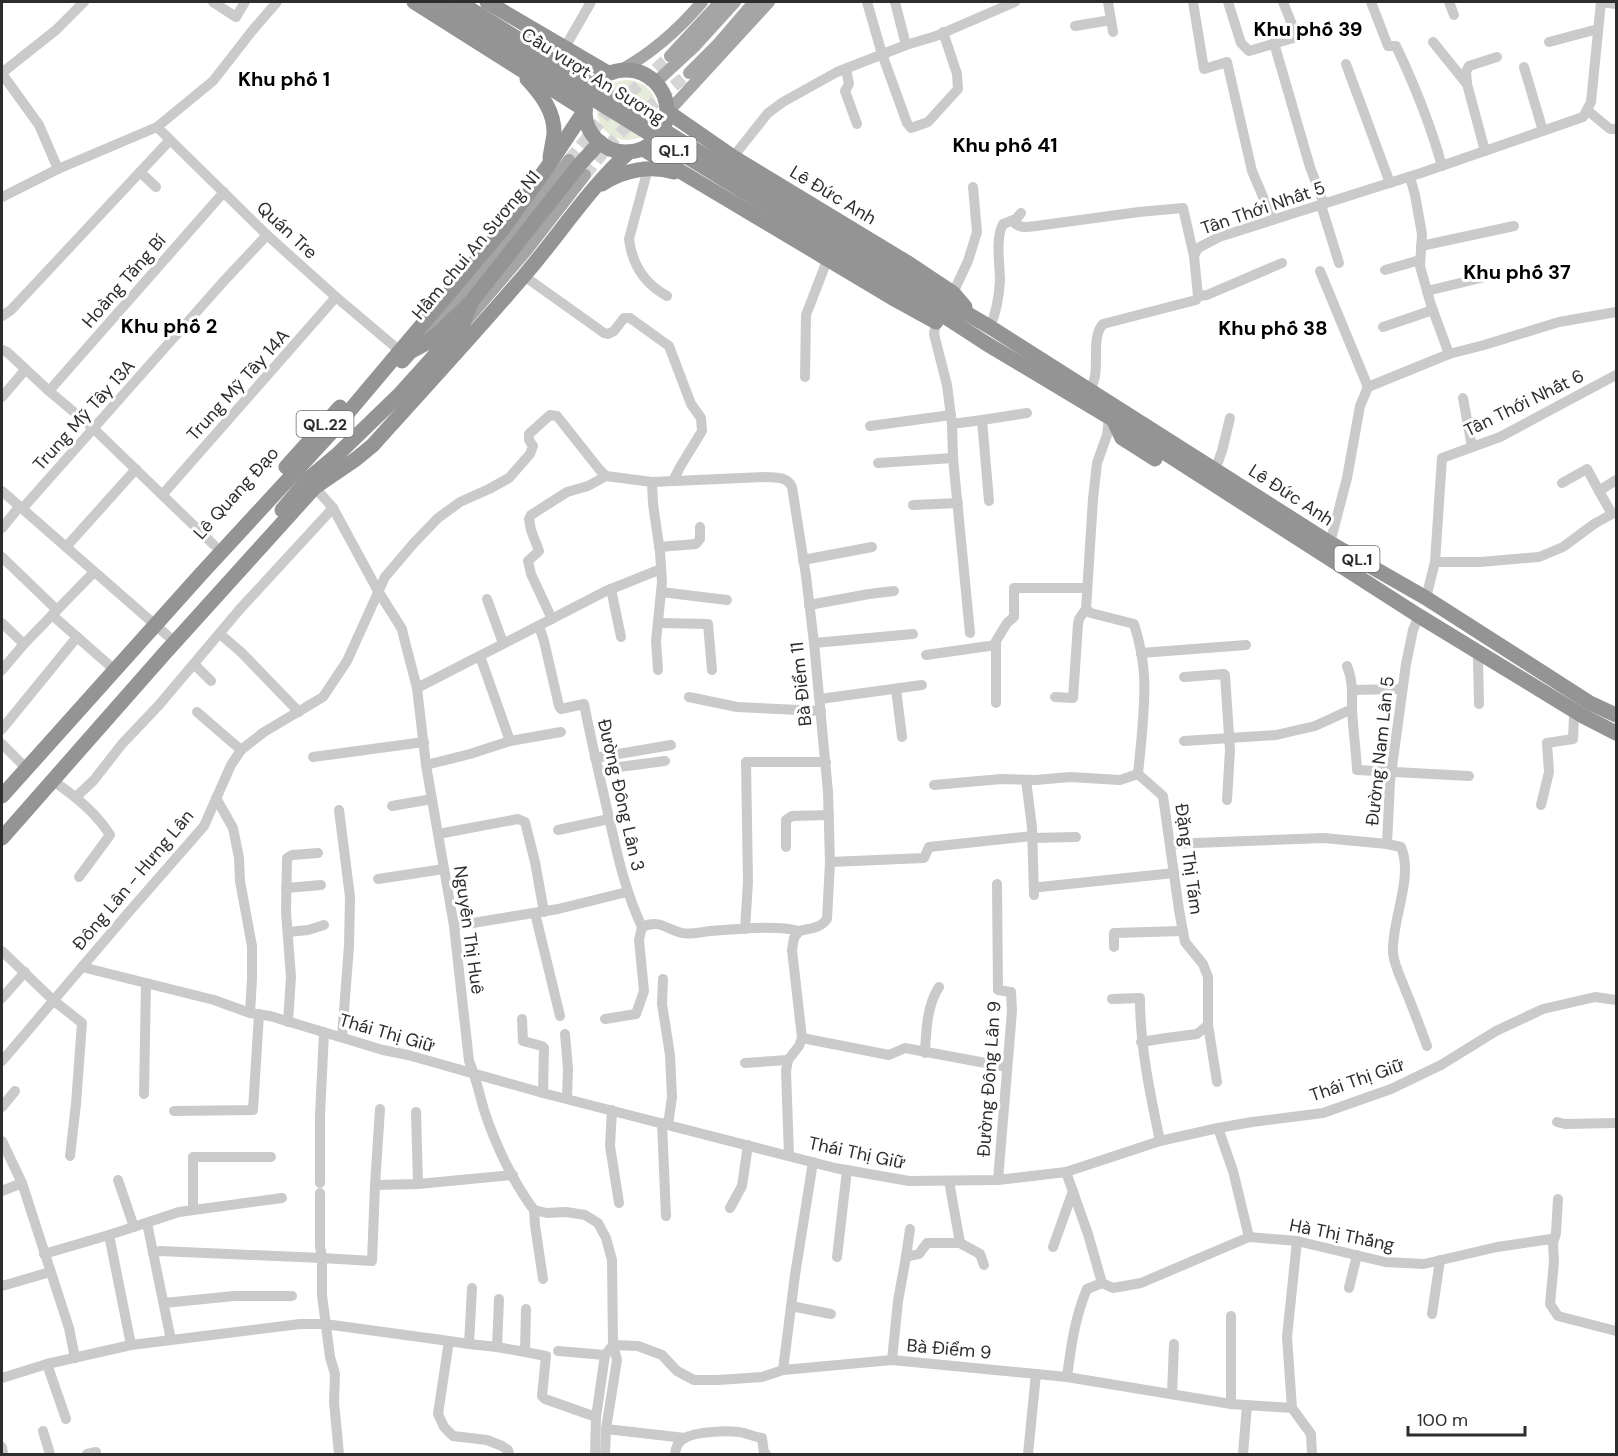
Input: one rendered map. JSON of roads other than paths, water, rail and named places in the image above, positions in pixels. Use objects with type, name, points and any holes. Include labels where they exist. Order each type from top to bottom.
[{"type":"highway","points":[[414,2],[522,73],[585,110]]},
{"type":"highway","name":"Cầu vượt An Sương","points":[[436,2],[917,292]]},
{"type":"highway","name":"Cầu vượt An Sương","points":[[459,2],[917,292]]},
{"type":"highway","points":[[487,2],[564,48],[614,71],[633,70],[646,74],[656,82],[667,101],[666,124],[653,143],[636,151],[617,151],[606,147],[590,131],[586,121],[586,99],[591,88],[614,71]]},
{"type":"highway","points":[[522,73],[540,50],[537,32]]},
{"type":"highway","points":[[522,73],[543,117],[549,160]]},
{"type":"highway","name":"Lê Quang Đạo","points":[[197,572],[214,545],[401,350],[479,249],[502,230],[585,110]]},
{"type":"highway","name":"Lê Đức Anh","points":[[668,112],[733,157],[908,263],[953,293],[973,317]]},
{"type":"highway","name":"Lê Quang Đạo","points":[[2,796],[197,572],[330,434],[377,390],[401,350],[425,344],[471,302],[600,142]]},
{"type":"highway","points":[[691,178],[693,164],[698,154],[711,143]]},
{"type":"highway","name":"Lê Đức Anh","points":[[636,151],[691,178],[936,322],[962,329]]},
{"type":"highway","name":"Lê Quang Đạo","points":[[2,826],[173,641],[312,483],[363,430],[468,333],[524,276],[602,184],[636,151]]},
{"type":"highway","points":[[602,184],[626,173],[649,168],[671,171],[691,178]]},
{"type":"highway","points":[[602,184],[646,176],[679,182],[691,178]]},
{"type":"highway","name":"Lê Đức Anh","points":[[917,292],[990,327],[1331,539],[1427,594],[1590,702],[1612,708]]},
{"type":"highway","name":"Lê Đức Anh","points":[[917,292],[962,329],[1111,418],[1280,532],[1478,659],[1617,741]]},
{"type":"highway","name":"Lê Quang Đạo","points":[[312,483],[356,459],[373,445],[397,418],[468,333],[471,302]]},
{"type":"highway","name":"Lê Đức Anh","points":[[1096,394],[1119,398],[1331,539]]},
{"type":"highway","points":[[363,430],[397,418]]},
{"type":"highway","name":"Lê Đức Anh","points":[[1418,619],[1583,716],[1617,733]]},
{"type":"highway","name":"Lê Quang Đạo","points":[[2,785],[109,665],[152,622]]},
{"type":"highway","name":"Lê Quang Đạo","points":[[2,838],[173,641]]},
{"type":"main road","points":[[614,71],[655,49],[702,2]]},
{"type":"main road","points":[[670,56],[720,2]]},
{"type":"main road","points":[[656,82],[695,46],[735,2]]},
{"type":"main road","points":[[689,73],[754,2]]},
{"type":"main road","points":[[668,112],[769,2]]},
{"type":"main road","name":"Hầm chui An Sương N1","points":[[401,350],[503,245],[569,160]]},
{"type":"main road","points":[[468,333],[526,251],[585,175]]},
{"type":"street","points":[[58,168],[39,125],[3,72],[56,30],[84,2]]},
{"type":"street","points":[[213,2],[236,17],[244,2]]},
{"type":"street","points":[[2,197],[58,168],[157,127],[213,81],[277,2]]},
{"type":"street","points":[[564,48],[591,2]]},
{"type":"street","points":[[867,2],[882,54],[907,123],[911,128],[928,122],[958,89],[957,74],[943,32]]},
{"type":"street","points":[[895,2],[906,45]]},
{"type":"street","points":[[733,157],[768,113],[837,72],[1015,2]]},
{"type":"street","points":[[1108,2],[1113,32]]},
{"type":"street","points":[[1192,2],[1204,69],[1227,62],[1252,171],[1273,220]]},
{"type":"street","points":[[1228,2],[1241,43],[1249,51],[1297,37],[1283,2]]},
{"type":"street","points":[[1371,2],[1388,46],[1396,46],[1417,90],[1432,128],[1442,166]]},
{"type":"street","points":[[1449,2],[1454,15]]},
{"type":"street","points":[[1617,4],[1601,2],[1591,102],[1587,110],[1610,129],[1617,129]]},
{"type":"street","points":[[1075,26],[1111,20]]},
{"type":"street","points":[[1549,42],[1598,29]]},
{"type":"street","points":[[1433,42],[1467,84]]},
{"type":"street","points":[[1275,43],[1339,263]]},
{"type":"street","points":[[1485,151],[1467,84],[1466,72],[1469,66],[1497,57]]},
{"type":"street","points":[[1346,64],[1390,183]]},
{"type":"street","points":[[1524,67],[1543,131]]},
{"type":"street","points":[[846,69],[849,84],[845,91],[857,124]]},
{"type":"street","name":"Tân Thới Nhất 5","points":[[1198,296],[1194,256],[1198,248],[1219,237],[1442,166],[1583,117],[1587,110]]},
{"type":"street","name":"Quán Tre","points":[[157,127],[267,235],[336,297],[401,350]]},
{"type":"street","points":[[2,316],[11,310],[170,140]]},
{"type":"street","points":[[140,172],[156,187]]},
{"type":"street","points":[[646,176],[629,239],[630,246],[641,273],[658,291],[667,296]]},
{"type":"street","points":[[1410,177],[1422,234],[1420,266],[1449,354]]},
{"type":"street","points":[[953,293],[968,261],[976,232],[973,187]]},
{"type":"street","name":"Hoàng Tăng Bí","points":[[49,391],[224,192]]},
{"type":"street","points":[[1013,220],[1016,225],[1023,227],[1183,208],[1194,256]]},
{"type":"street","points":[[990,327],[997,312],[1000,283],[1000,229],[1003,224],[1022,213]]},
{"type":"street","points":[[1421,246],[1514,226]]},
{"type":"street","name":"Trung Mỹ Tây 13A","points":[[2,528],[94,429],[267,235]]},
{"type":"street","points":[[805,377],[806,315],[828,258]]},
{"type":"street","points":[[1385,270],[1420,260]]},
{"type":"street","points":[[1096,394],[1096,339],[1103,324],[1196,300],[1198,296],[1220,290],[1282,263]]},
{"type":"street","points":[[1320,272],[1368,387]]},
{"type":"street","points":[[1427,291],[1497,274]]},
{"type":"street","points":[[524,276],[604,333],[614,331],[624,318],[630,318],[669,346],[691,404],[701,418],[702,430],[673,481]]},
{"type":"street","name":"Trung Mỹ Tây 14A","points":[[163,494],[336,297]]},
{"type":"street","points":[[1383,327],[1433,310]]},
{"type":"street","points":[[1331,539],[1347,477],[1360,406],[1368,387],[1449,354],[1559,322],[1617,312]]},
{"type":"street","points":[[936,322],[934,334],[947,385],[952,420],[953,458],[970,633]]},
{"type":"street","points":[[2,350],[94,429],[214,545]]},
{"type":"street","points":[[2,397],[25,370]]},
{"type":"street","name":"Tân Thới Nhất 6","points":[[1427,594],[1435,562],[1442,458],[1500,436],[1615,380]]},
{"type":"street","points":[[1463,398],[1472,447]]},
{"type":"street","points":[[870,426],[982,420],[1027,413]]},
{"type":"street","name":"Đông Lân - Hưng Lân","points":[[2,1061],[204,826],[231,765],[241,750],[264,732],[322,697],[347,660],[385,577],[438,518],[460,502],[509,478],[530,454],[533,446],[529,440],[529,434],[550,416],[557,416],[606,476]]},
{"type":"street","points":[[1056,697],[1073,698],[1078,624],[1086,609],[1097,463],[1111,418]]},
{"type":"street","points":[[1218,462],[1230,418]]},
{"type":"street","points":[[982,420],[989,501]]},
{"type":"street","points":[[878,463],[953,458]]},
{"type":"street","points":[[66,547],[136,469]]},
{"type":"street","points":[[1435,562],[1480,562],[1539,557],[1563,547],[1594,524],[1614,513],[1587,469],[1562,483]]},
{"type":"street","points":[[552,619],[531,574],[528,561],[539,551],[529,519],[531,515],[567,492],[588,486],[606,476]]},
{"type":"street","name":"Bà Điểm 11","points":[[606,476],[652,482],[765,477],[784,478],[790,482],[803,560],[820,699],[826,762],[830,862],[827,919],[823,925],[799,931]]},
{"type":"street","points":[[1599,491],[1617,480]]},
{"type":"street","points":[[652,482],[652,504],[661,569],[656,641],[658,670]]},
{"type":"street","name":"Nguyễn Thị Huê","points":[[312,483],[333,508],[378,591],[402,629],[417,688],[426,765],[454,926],[469,1061],[484,1111],[502,1154],[521,1191],[534,1210]]},
{"type":"street","points":[[2,491],[173,641]]},
{"type":"street","points":[[913,505],[958,503]]},
{"type":"street","points":[[76,797],[94,780],[122,744],[159,705],[240,609],[333,508]]},
{"type":"street","points":[[659,547],[696,544],[700,539],[700,527]]},
{"type":"street","points":[[803,560],[872,547]]},
{"type":"street","points":[[2,557],[77,637],[109,665]]},
{"type":"street","points":[[417,688],[611,589],[661,569]]},
{"type":"street","points":[[2,670],[94,572]]},
{"type":"street","points":[[996,703],[996,641],[1007,623],[1014,617],[1014,588],[1087,588]]},
{"type":"street","points":[[611,589],[621,637]]},
{"type":"street","points":[[809,605],[894,591]]},
{"type":"street","points":[[661,592],[727,600]]},
{"type":"street","points":[[487,599],[503,644]]},
{"type":"street","points":[[934,785],[1001,779],[1070,777],[1120,780],[1138,774],[1143,724],[1144,675],[1134,624],[1091,613],[1086,609]]},
{"type":"street","name":"Đường Nam Lân 5","points":[[1418,619],[1402,689],[1391,773],[1387,844],[1401,847],[1404,854],[1404,881],[1393,954],[1427,1046]]},
{"type":"street","points":[[2,623],[24,644]]},
{"type":"street","points":[[658,623],[708,624],[712,670]]},
{"type":"street","name":"Đường Đông Lân 3","points":[[539,626],[559,706],[561,709],[584,705],[627,892],[642,927]]},
{"type":"street","points":[[814,643],[913,633]]},
{"type":"street","points":[[220,634],[241,652],[299,712]]},
{"type":"street","points":[[2,729],[77,637]]},
{"type":"street","points":[[926,655],[996,645]]},
{"type":"street","points":[[1141,653],[1246,645]]},
{"type":"street","points":[[480,656],[510,741]]},
{"type":"street","points":[[1478,659],[1479,704]]},
{"type":"street","points":[[194,664],[211,681]]},
{"type":"street","points":[[1347,666],[1352,690],[1358,770],[1469,776]]},
{"type":"street","points":[[1184,677],[1225,674],[1230,737],[1227,800]]},
{"type":"street","points":[[820,699],[922,685]]},
{"type":"street","points":[[896,689],[902,737]]},
{"type":"street","points":[[1352,690],[1402,689]]},
{"type":"street","points":[[689,697],[737,707],[821,711]]},
{"type":"street","points":[[1185,741],[1276,735],[1315,726],[1352,709]]},
{"type":"street","points":[[197,712],[241,750]]},
{"type":"street","points":[[1541,805],[1549,772],[1548,743],[1573,739],[1574,716]]},
{"type":"street","points":[[426,765],[510,741],[561,732]]},
{"type":"street","points":[[313,757],[424,742]]},
{"type":"street","points":[[2,744],[21,763]]},
{"type":"street","points":[[595,758],[670,745]]},
{"type":"street","points":[[599,772],[619,766],[665,761]]},
{"type":"street","points":[[745,929],[748,882],[746,762],[826,762]]},
{"type":"street","name":"Đặng Thị Tám","points":[[1138,774],[1163,796],[1185,942],[1203,964],[1208,977],[1208,1025],[1217,1082]]},
{"type":"street","points":[[1026,780],[1037,891],[1174,873]]},
{"type":"street","points":[[53,781],[76,797],[110,835],[80,878]]},
{"type":"street","points":[[174,1111],[253,1110],[252,946],[233,828],[216,798]]},
{"type":"street","points":[[392,806],[432,799]]},
{"type":"street","points":[[339,810],[350,897],[342,1037]]},
{"type":"street","points":[[786,847],[786,820],[792,816],[829,815]]},
{"type":"street","points":[[438,834],[518,819],[525,822],[535,862],[539,913],[560,1016]]},
{"type":"street","points":[[558,830],[609,819]]},
{"type":"street","points":[[830,862],[924,858],[929,847],[995,839],[1076,837]]},
{"type":"street","points":[[1170,844],[1324,838],[1387,844]]},
{"type":"street","points":[[288,1022],[291,977],[286,888],[287,858],[292,855],[318,853]]},
{"type":"street","points":[[378,879],[444,869]]},
{"type":"street","name":"Đường Đông Lân 9","points":[[997,884],[998,990],[1011,992],[998,1180]]},
{"type":"street","points":[[286,888],[321,885]]},
{"type":"street","points":[[454,926],[539,913],[627,892]]},
{"type":"street","points":[[605,1018],[636,1014],[644,991],[639,940],[642,927],[650,924],[666,925],[683,933],[745,929],[799,931],[794,938],[792,950],[802,1038],[788,1060],[786,1071],[789,1155]]},
{"type":"street","points":[[288,932],[308,930],[324,925]]},
{"type":"street","points":[[1114,947],[1114,933],[1183,931]]},
{"type":"street","points":[[2,951],[53,1000],[81,1023],[70,1156]]},
{"type":"street","name":"Thái Thị Giữ","points":[[82,968],[214,1000],[383,1050],[665,1124],[847,1170],[909,1181],[998,1180],[1066,1172],[1160,1141],[1218,1128],[1323,1113],[1391,1089],[1441,1065],[1496,1031],[1543,1009],[1595,997],[1617,1000]]},
{"type":"street","points":[[2,998],[25,972]]},
{"type":"street","points":[[663,979],[662,1004],[670,1055],[671,1086],[665,1124],[666,1216]]},
{"type":"street","points":[[144,1094],[146,983]]},
{"type":"street","points":[[925,1053],[932,997],[939,987]]},
{"type":"street","points":[[1112,999],[1140,998],[1141,1042],[1160,1141]]},
{"type":"street","points":[[522,1019],[523,1041],[542,1046],[545,1051],[543,1092]]},
{"type":"street","points":[[1141,1042],[1197,1034],[1208,1025]]},
{"type":"street","points":[[324,1032],[320,1116],[320,1246],[325,1324],[335,1374],[334,1402],[339,1455]]},
{"type":"street","points":[[565,1034],[568,1068],[567,1098]]},
{"type":"street","points":[[802,1038],[889,1055],[905,1048],[1006,1067]]},
{"type":"street","points":[[745,1063],[788,1060]]},
{"type":"street","points":[[2,1107],[15,1091]]},
{"type":"street","points":[[153,1253],[160,1251],[372,1261],[380,1109]]},
{"type":"street","points":[[612,1110],[610,1146],[619,1203]]},
{"type":"street","points":[[416,1112],[418,1184]]},
{"type":"street","points":[[1557,1122],[1565,1124],[1617,1123]]},
{"type":"street","points":[[1218,1128],[1233,1171],[1249,1237]]},
{"type":"street","points":[[2,1141],[22,1184],[69,1328],[75,1358]]},
{"type":"street","points":[[730,1208],[742,1186],[748,1145]]},
{"type":"street","points":[[193,1210],[193,1157],[271,1157]]},
{"type":"street","points":[[783,1370],[813,1162]]},
{"type":"street","points":[[837,1257],[847,1170]]},
{"type":"street","points":[[1066,1172],[1102,1283],[1088,1289],[1080,1306],[1072,1339],[1067,1377]]},
{"type":"street","points":[[375,1185],[418,1184],[513,1175]]},
{"type":"street","points":[[118,1180],[134,1227]]},
{"type":"street","points":[[949,1181],[960,1243]]},
{"type":"street","points":[[2,1191],[22,1184]]},
{"type":"street","points":[[1053,1247],[1073,1191]]},
{"type":"street","points":[[44,1254],[180,1212],[282,1198]]},
{"type":"street","points":[[1558,1199],[1550,1304],[1558,1316],[1617,1331]]},
{"type":"street","points":[[543,1279],[534,1210],[585,1215],[598,1223],[606,1238],[612,1260],[613,1345],[617,1360],[606,1429],[605,1455]]},
{"type":"street","points":[[147,1222],[171,1340]]},
{"type":"street","points":[[892,1360],[898,1301],[910,1229]]},
{"type":"street","points":[[109,1235],[130,1345]]},
{"type":"street","name":"Hà Thị Thắng","points":[[1102,1283],[1113,1288],[1141,1283],[1249,1237],[1297,1241],[1385,1262],[1424,1264],[1497,1247],[1551,1239],[1553,1243]]},
{"type":"street","points":[[1297,1241],[1287,1337],[1292,1408],[1311,1434],[1312,1455]]},
{"type":"street","points":[[906,1257],[919,1254],[927,1243],[960,1243],[980,1254],[984,1265]]},
{"type":"street","points":[[1349,1288],[1357,1255]]},
{"type":"street","points":[[1432,1314],[1440,1260]]},
{"type":"street","points":[[2,1286],[50,1272]]},
{"type":"street","points":[[470,1344],[472,1288]]},
{"type":"street","points":[[164,1303],[234,1296],[292,1296]]},
{"type":"street","points":[[497,1347],[499,1299]]},
{"type":"street","points":[[791,1306],[831,1314]]},
{"type":"street","points":[[525,1352],[526,1309]]},
{"type":"street","points":[[1231,1316],[1231,1404]]},
{"type":"street","points":[[2,1378],[130,1345],[300,1324],[325,1324],[497,1347],[546,1356],[542,1396],[597,1417]]},
{"type":"street","points":[[449,1341],[438,1414],[444,1427],[453,1436],[487,1440],[502,1446],[508,1450],[509,1455]]},
{"type":"street","points":[[1172,1394],[1174,1344]]},
{"type":"street","points":[[595,1455],[605,1355],[613,1345]]},
{"type":"street","name":"Bà Điểm 9","points":[[613,1345],[638,1346],[662,1355],[677,1371],[694,1380],[762,1377],[783,1370],[892,1360],[1067,1377],[1231,1404],[1292,1408]]},
{"type":"street","points":[[558,1351],[605,1355]]},
{"type":"street","points":[[47,1365],[66,1419]]},
{"type":"street","points":[[1028,1455],[1036,1374]]},
{"type":"street","points":[[1244,1455],[1247,1405]]},
{"type":"street","points":[[606,1429],[685,1438],[706,1432],[742,1433],[762,1438],[766,1455]]},
{"type":"street","points":[[43,1431],[50,1455]]},
{"type":"street","points":[[675,1455],[676,1447],[685,1438]]},
{"type":"street","points":[[2,1448],[3,1455]]},
{"type":"tunnel","points":[[569,160],[605,116],[670,56]]},
{"type":"tunnel","points":[[585,175],[627,126],[689,73]]},
{"type":"district","name":"Khu phố 39","points":[[1308,29]]},
{"type":"district","name":"Khu phố 1","points":[[284,79]]},
{"type":"district","name":"Khu phố 41","points":[[1005,145]]},
{"type":"district","name":"Khu phố 37","points":[[1517,272]]},
{"type":"district","name":"Khu phố 2","points":[[169,326]]},
{"type":"district","name":"Khu phố 38","points":[[1273,328]]}]
